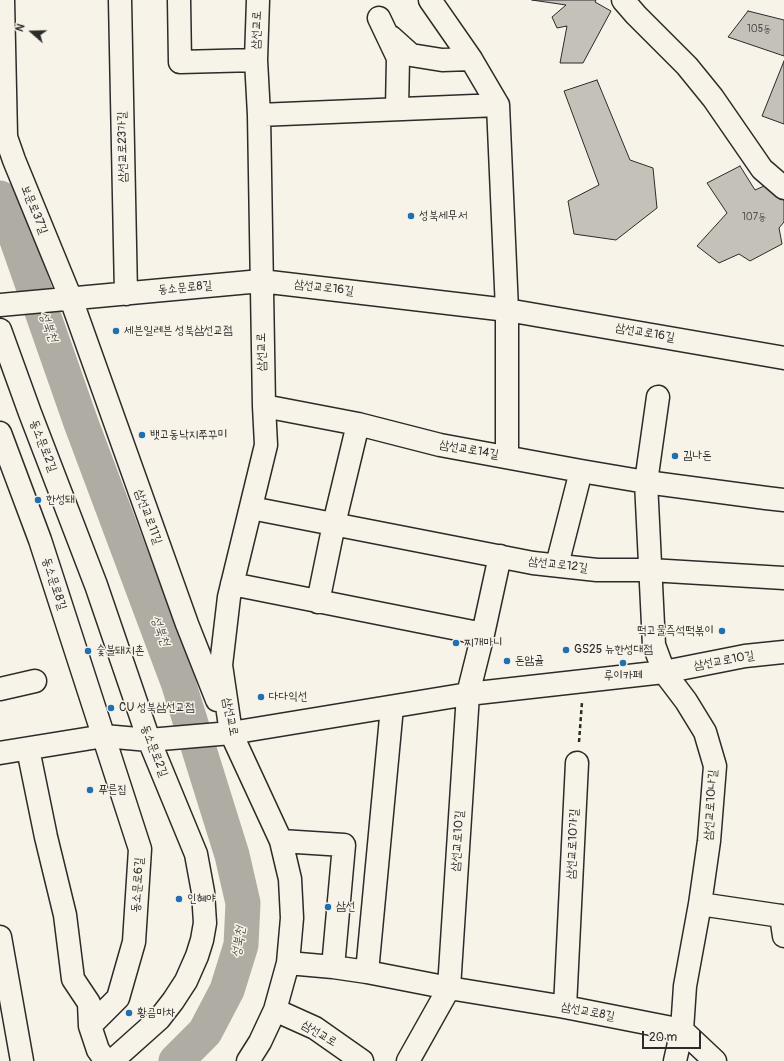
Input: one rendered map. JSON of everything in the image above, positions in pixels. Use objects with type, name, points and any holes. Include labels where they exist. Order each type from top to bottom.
[{"type":"street","name":"보문로37길","points":[[3,0],[3,128],[66,299]]},
{"type":"street","name":"삼선교로23가길","points":[[120,0],[126,294]]},
{"type":"street","name":"삼선교로","points":[[179,0],[180,62],[256,60]]},
{"type":"street","name":"삼선교로","points":[[248,1061],[260,1042],[275,1010],[288,963],[292,918],[290,879],[281,841],[224,734],[221,665],[229,597],[266,445],[261,281],[259,115],[256,60],[258,0]]},
{"type":"street","points":[[430,0],[471,59],[498,105],[507,310],[507,457]]},
{"type":"street","points":[[624,0],[687,66],[712,98],[762,169],[784,188]]},
{"type":"street","points":[[397,109],[398,58],[383,26],[411,55],[442,60],[471,59]]},
{"type":"street","points":[[259,115],[498,105]]},
{"type":"street","name":"동소문로8길","points":[[0,305],[261,281]]},
{"type":"street","name":"삼선교로16길","points":[[261,281],[507,310],[784,358]]},
{"type":"street","name":"삼선교로11길","points":[[66,299],[187,624],[224,734]]},
{"type":"street","name":"동소문로2길","points":[[0,330],[30,413],[155,739],[196,854],[203,892],[205,923],[202,940],[186,981],[174,1001],[159,1019],[112,1061]]},
{"type":"street","points":[[658,397],[646,482],[654,645],[664,672]]},
{"type":"street","name":"삼선교로14길","points":[[264,406],[358,424],[440,445],[581,471],[646,482],[784,500]]},
{"type":"street","points":[[318,602],[334,524],[358,424]]},
{"type":"street","name":"동소문로8길","points":[[0,433],[6,464],[40,540],[104,736]]},
{"type":"street","points":[[557,566],[581,471]]},
{"type":"street","name":"삼선교로12길","points":[[251,508],[533,563],[597,570],[650,570],[784,578]]},
{"type":"street","name":"삼선교로10길","points":[[449,988],[468,694],[484,634],[500,556]]},
{"type":"street","points":[[232,584],[484,634]]},
{"type":"street","name":"삼선교로10길","points":[[155,739],[224,734],[468,694],[664,672],[745,656],[784,652]]},
{"type":"street","name":"삼선교로10나길","points":[[664,672],[686,701],[705,732],[715,766],[709,841],[700,904],[685,986],[682,1030],[675,1061]]},
{"type":"street","points":[[0,689],[34,681]]},
{"type":"street","points":[[367,972],[392,706]]},
{"type":"street","points":[[0,753],[104,736],[155,739]]},
{"type":"street","name":"동소문로6길","points":[[90,1026],[118,998],[134,942],[140,849],[104,736]]},
{"type":"street","points":[[28,749],[46,837],[65,915],[73,979],[89,1003],[90,1026],[98,1050],[106,1061]]},
{"type":"street","name":"삼선교로10가길","points":[[565,1007],[578,763]]},
{"type":"street","points":[[281,841],[344,845],[333,967]]},
{"type":"street","points":[[700,904],[783,922]]},
{"type":"street","points":[[0,937],[22,1061]]},
{"type":"street","name":"삼선교로8길","points":[[288,963],[367,972],[449,988],[565,1007],[682,1030]]},
{"type":"street","points":[[408,1061],[449,988]]},
{"type":"street","name":"삼선교로","points":[[275,1010],[315,1028],[362,1061]]},
{"type":"street","points":[[682,1030],[715,1061]]},
{"type":"path","points":[[578,763],[583,681]]},
{"type":"building","points":[[532,0],[596,0],[595,2],[611,11],[583,63],[560,63],[567,26],[557,28],[552,17],[566,5]]},
{"type":"building","points":[[748,11],[784,20],[784,56],[728,37]]},
{"type":"building","points":[[784,61],[784,124],[762,116]]},
{"type":"building","points":[[597,80],[630,160],[653,168],[657,208],[616,240],[574,234],[568,201],[599,185],[564,91]]},
{"type":"building","points":[[740,166],[755,190],[771,183],[784,200],[784,222],[779,228],[782,244],[750,261],[739,254],[719,263],[697,246],[727,213],[707,183]]},
{"type":"waterway","name":"성북천","points":[[0,198],[11,223],[81,423],[178,682],[232,855],[243,903],[241,945],[227,990],[205,1032],[176,1061]]},
{"type":"place","name":"성북세무서","points":[[411,216]]},
{"type":"place","name":"세븐일레븐 성북삼선교점","points":[[116,331]]},
{"type":"place","name":"뱃고동낙지쭈꾸미","points":[[142,435]]},
{"type":"place","name":"김나돈","points":[[675,456]]},
{"type":"place","name":"한성돼","points":[[38,500]]},
{"type":"place","name":"떡고물즉석떡볶이","points":[[722,631]]},
{"type":"place","name":"찌개마니","points":[[456,643]]},
{"type":"place","name":"GS25 뉴한성대점","points":[[566,650]]},
{"type":"place","name":"숯불돼지촌","points":[[88,651]]},
{"type":"place","name":"돈암골","points":[[507,661]]},
{"type":"place","name":"루이카페","points":[[623,663]]},
{"type":"place","name":"다다익선","points":[[261,697]]},
{"type":"place","name":"CU 성북삼선교점","points":[[111,708]]},
{"type":"place","name":"푸른집","points":[[90,790]]},
{"type":"place","name":"인혜야","points":[[179,899]]},
{"type":"place","name":"삼선","points":[[328,907]]},
{"type":"place","name":"황금마차","points":[[129,1013]]}]
